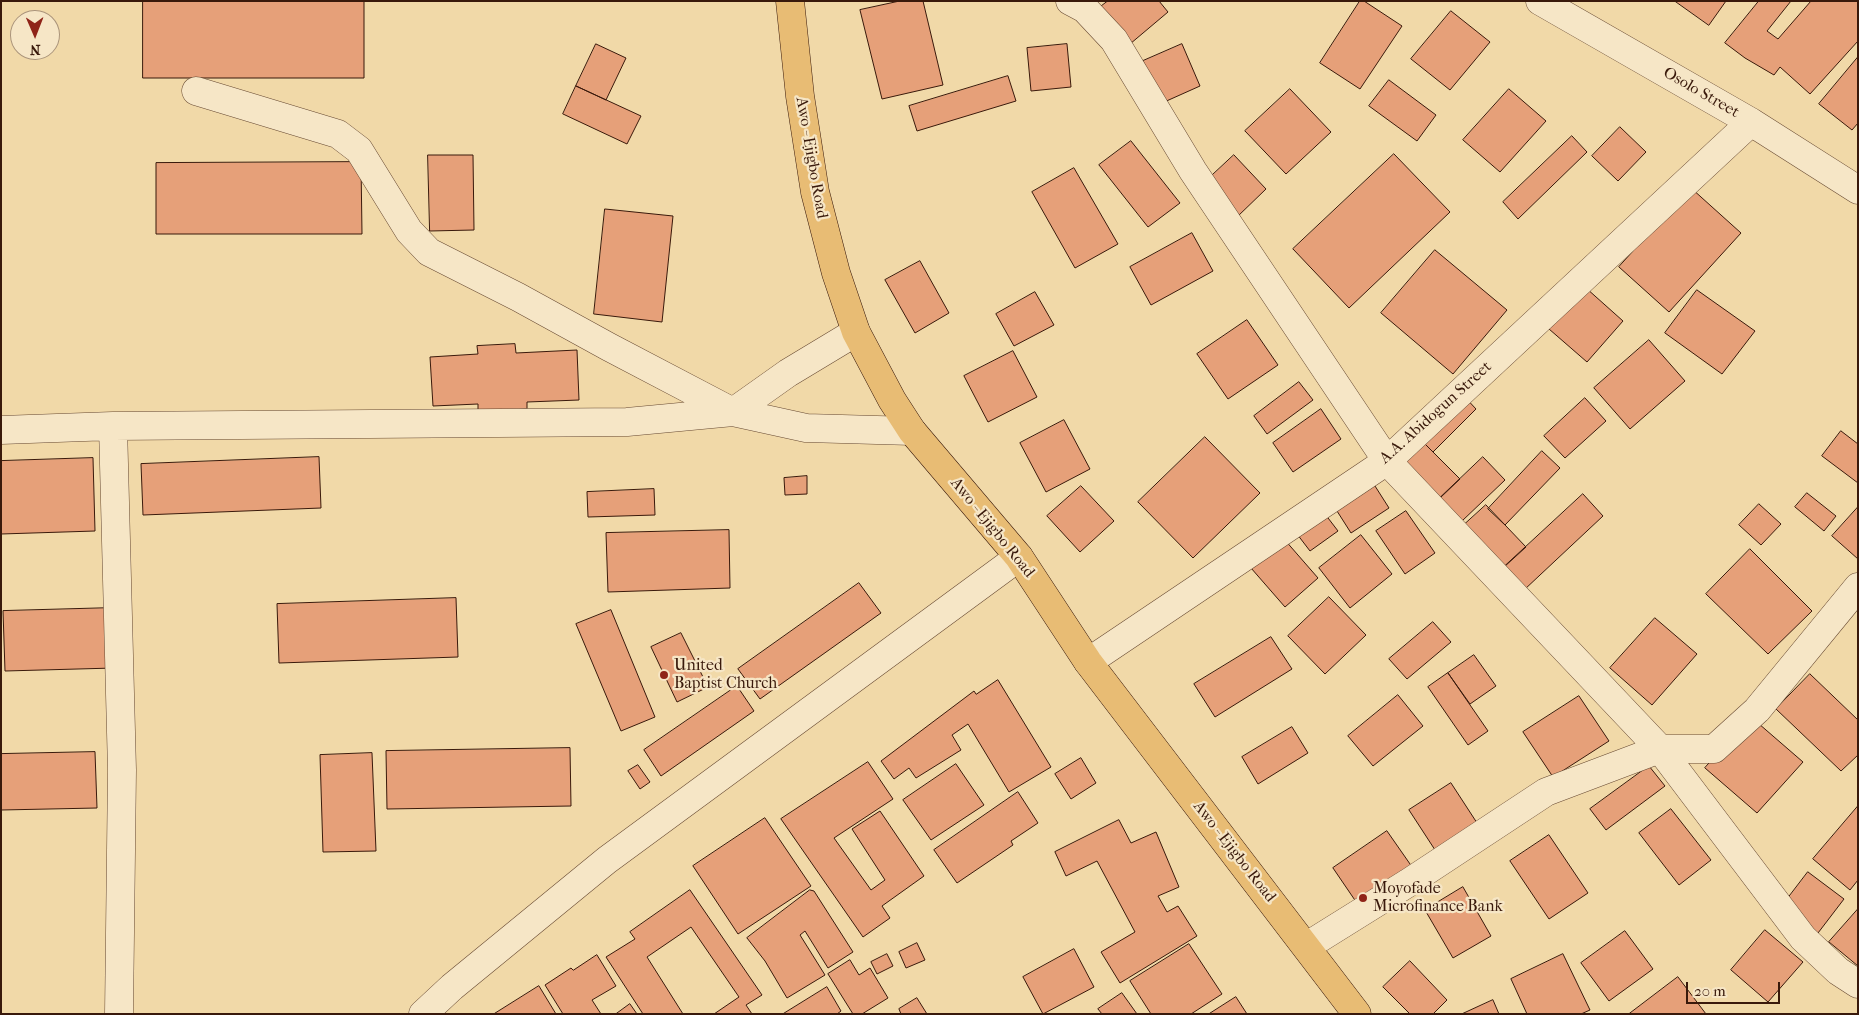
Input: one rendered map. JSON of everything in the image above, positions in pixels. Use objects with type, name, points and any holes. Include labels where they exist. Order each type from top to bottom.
[{"type":"main road","name":"Awo - Ejigbo Road","points":[[790,1],[800,96],[815,192],[836,273],[856,332],[892,400],[912,430],[1019,556],[1088,662],[1307,946],[1357,1014]]},
{"type":"street","points":[[1070,1],[1085,9],[1114,40],[1193,171],[1387,461],[1660,749],[1803,938],[1838,971],[1858,984]]},
{"type":"street","name":"Osolo Street","points":[[1540,1],[1751,122],[1858,190]]},
{"type":"street","points":[[196,91],[338,134],[359,150],[409,231],[429,252],[518,297],[733,412],[806,428],[912,430]]},
{"type":"street","name":"A.A. Abidogun Street","points":[[1088,662],[1387,461],[1751,122]]},
{"type":"street","points":[[1,430],[113,426],[617,422],[733,412],[788,373],[856,332]]},
{"type":"street","points":[[113,426],[122,770],[119,1014]]},
{"type":"street","points":[[423,1014],[452,987],[607,860],[1019,556]]},
{"type":"street","points":[[1307,946],[1408,883],[1546,792],[1660,749],[1714,749],[1757,710],[1858,587]]},
{"type":"building","points":[[143,1],[364,1],[364,78],[143,78]]},
{"type":"building","points":[[900,1],[923,1],[943,85],[882,99],[860,10]]},
{"type":"building","points":[[1108,1],[1159,1],[1168,12],[1130,44],[1099,8]]},
{"type":"building","points":[[1360,1],[1364,1],[1402,26],[1360,89],[1320,63]]},
{"type":"building","points":[[1675,1],[1726,1],[1709,25]]},
{"type":"building","points":[[1759,1],[1791,1],[1767,31],[1778,39],[1811,1],[1858,1],[1858,41],[1810,94],[1780,67],[1774,75],[1745,58],[1725,43]]},
{"type":"building","points":[[1451,11],[1490,42],[1450,90],[1411,59]]},
{"type":"building","points":[[596,44],[626,58],[606,100],[576,86]]},
{"type":"building","points":[[1067,44],[1071,87],[1031,91],[1027,48]]},
{"type":"building","points":[[1182,44],[1200,86],[1162,103],[1143,61]]},
{"type":"building","points":[[1858,57],[1858,123],[1852,130],[1819,104]]},
{"type":"building","points":[[1008,76],[1016,101],[917,131],[909,106]]},
{"type":"building","points":[[1389,80],[1436,115],[1417,141],[1369,106]]},
{"type":"building","points":[[576,86],[641,116],[627,144],[563,114]]},
{"type":"building","points":[[1290,89],[1331,132],[1286,174],[1245,131]]},
{"type":"building","points":[[1509,89],[1546,121],[1500,172],[1463,140]]},
{"type":"building","points":[[1620,127],[1646,152],[1618,181],[1592,156]]},
{"type":"building","points":[[1572,136],[1587,152],[1518,219],[1503,202]]},
{"type":"building","points":[[1131,141],[1180,203],[1148,227],[1099,165]]},
{"type":"building","points":[[1394,154],[1450,212],[1349,308],[1293,249]]},
{"type":"building","points":[[428,155],[473,155],[474,230],[430,231]]},
{"type":"building","points":[[1234,155],[1266,189],[1237,217],[1204,183]]},
{"type":"building","points":[[361,162],[362,234],[156,234],[156,163]]},
{"type":"building","points":[[1074,168],[1118,244],[1075,268],[1032,192]]},
{"type":"building","points":[[1691,188],[1741,233],[1669,312],[1619,267]]},
{"type":"building","points":[[605,209],[673,216],[662,322],[594,314]]},
{"type":"building","points":[[1192,233],[1213,271],[1151,305],[1130,267]]},
{"type":"building","points":[[1435,250],[1507,310],[1453,374],[1381,313]]},
{"type":"building","points":[[920,261],[949,313],[915,333],[885,280]]},
{"type":"building","points":[[1586,288],[1623,321],[1587,362],[1549,329]]},
{"type":"building","points":[[1697,290],[1755,331],[1722,374],[1665,333]]},
{"type":"building","points":[[1035,292],[1054,325],[1014,346],[996,314]]},
{"type":"building","points":[[1247,320],[1278,365],[1228,399],[1197,354]]},
{"type":"building","points":[[1649,340],[1685,381],[1630,429],[1594,388]]},
{"type":"building","points":[[515,344],[516,353],[577,350],[579,400],[527,402],[527,409],[478,412],[478,404],[433,406],[430,357],[478,354],[477,346]]},
{"type":"building","points":[[1013,351],[1037,397],[988,422],[964,376]]},
{"type":"building","points":[[1299,382],[1313,400],[1267,434],[1254,416]]},
{"type":"building","points":[[1463,395],[1476,409],[1433,452],[1420,439]]},
{"type":"building","points":[[1585,398],[1606,421],[1565,458],[1544,436]]},
{"type":"building","points":[[1321,409],[1341,439],[1293,472],[1273,443]]},
{"type":"building","points":[[1064,420],[1090,469],[1046,492],[1020,443]]},
{"type":"building","points":[[1841,431],[1858,444],[1858,483],[1822,456]]},
{"type":"building","points":[[1205,437],[1260,493],[1193,558],[1138,502]]},
{"type":"building","points":[[1418,437],[1460,479],[1440,498],[1398,456]]},
{"type":"building","points":[[1542,451],[1560,468],[1505,525],[1488,509]]},
{"type":"building","points":[[319,457],[321,508],[143,515],[141,464]]},
{"type":"building","points":[[1483,457],[1505,480],[1462,521],[1440,498]]},
{"type":"building","points":[[93,458],[95,531],[1,534],[1,461]]},
{"type":"building","points":[[807,476],[807,494],[785,495],[784,478]]},
{"type":"building","points":[[1081,486],[1114,521],[1080,552],[1047,516]]},
{"type":"building","points":[[1375,486],[1389,508],[1351,533],[1337,511]]},
{"type":"building","points":[[654,489],[655,515],[588,517],[587,492]]},
{"type":"building","points":[[1807,493],[1836,516],[1824,531],[1795,507]]},
{"type":"building","points":[[1583,494],[1603,516],[1524,590],[1503,568]]},
{"type":"building","points":[[1759,504],[1781,524],[1761,545],[1739,525]]},
{"type":"building","points":[[1486,505],[1526,547],[1503,568],[1464,525]]},
{"type":"building","points":[[1858,507],[1858,559],[1832,536]]},
{"type":"building","points":[[1406,511],[1435,553],[1405,574],[1376,531]]},
{"type":"building","points":[[1325,514],[1338,531],[1310,551],[1297,534]]},
{"type":"building","points":[[729,530],[730,588],[608,592],[606,533]]},
{"type":"building","points":[[1361,535],[1392,574],[1350,608],[1319,568]]},
{"type":"building","points":[[1284,539],[1318,578],[1285,607],[1251,568]]},
{"type":"building","points":[[1750,549],[1812,611],[1768,654],[1706,594]]},
{"type":"building","points":[[859,583],[881,613],[760,699],[738,669]]},
{"type":"building","points":[[1329,597],[1366,635],[1325,674],[1288,636]]},
{"type":"building","points":[[456,598],[458,657],[279,663],[277,604]]},
{"type":"building","points":[[112,608],[114,668],[5,671],[3,611]]},
{"type":"building","points":[[611,610],[655,717],[621,731],[576,624]]},
{"type":"building","points":[[1655,618],[1697,654],[1652,705],[1610,668]]},
{"type":"building","points":[[1433,622],[1451,642],[1407,679],[1389,659]]},
{"type":"building","points":[[681,633],[708,687],[677,702],[651,647]]},
{"type":"building","points":[[1271,637],[1292,669],[1215,717],[1194,684]]},
{"type":"building","points":[[1474,655],[1496,686],[1470,704],[1448,673]]},
{"type":"building","points":[[1448,673],[1488,731],[1468,745],[1428,687]]},
{"type":"building","points":[[1810,674],[1858,720],[1858,755],[1841,771],[1776,709]]},
{"type":"building","points":[[998,680],[1051,767],[1009,792],[968,724],[952,735],[961,750],[916,778],[909,768],[894,779],[881,761],[974,691],[976,694]]},
{"type":"building","points":[[737,686],[754,711],[661,776],[644,750]]},
{"type":"building","points":[[1398,695],[1423,726],[1373,766],[1348,736]]},
{"type":"building","points":[[1579,696],[1609,741],[1553,777],[1523,732]]},
{"type":"building","points":[[1751,717],[1803,762],[1757,813],[1705,768]]},
{"type":"building","points":[[1292,727],[1308,753],[1258,784],[1242,757]]},
{"type":"building","points":[[570,748],[571,806],[387,809],[386,751]]},
{"type":"building","points":[[95,752],[97,808],[1,810],[1,754]]},
{"type":"building","points":[[372,753],[376,851],[323,852],[320,755]]},
{"type":"building","points":[[1081,758],[1096,783],[1071,799],[1055,774]]},
{"type":"building","points":[[868,762],[893,799],[834,838],[871,890],[885,880],[852,829],[880,811],[924,876],[882,906],[890,918],[863,937],[781,819]]},
{"type":"building","points":[[956,764],[984,805],[931,840],[903,800]]},
{"type":"building","points":[[638,765],[650,782],[640,789],[628,771]]},
{"type":"building","points":[[1649,766],[1665,786],[1606,830],[1590,809]]},
{"type":"building","points":[[1451,783],[1479,826],[1437,853],[1409,810]]},
{"type":"building","points":[[1018,792],[1038,823],[1011,841],[1013,845],[957,883],[934,850]]},
{"type":"building","points":[[1858,806],[1858,880],[1850,890],[1813,859]]},
{"type":"building","points":[[1671,809],[1711,860],[1679,885],[1639,833]]},
{"type":"building","points":[[765,818],[811,886],[738,934],[693,866]]},
{"type":"building","points":[[1119,820],[1131,843],[1156,832],[1179,887],[1158,896],[1167,912],[1178,906],[1197,936],[1120,983],[1101,952],[1135,932],[1097,861],[1066,876],[1055,852]]},
{"type":"building","points":[[1387,831],[1417,874],[1363,912],[1333,868]]},
{"type":"building","points":[[1549,835],[1588,893],[1549,919],[1510,861]]},
{"type":"building","points":[[1808,872],[1844,899],[1818,933],[1782,906]]},
{"type":"building","points":[[1463,887],[1491,936],[1453,958],[1425,910]]},
{"type":"building","points":[[690,890],[762,995],[746,1005],[752,1014],[714,1014],[739,997],[691,927],[647,957],[683,1014],[643,1014],[606,957],[635,939],[630,932]]},
{"type":"building","points":[[810,890],[814,891],[853,952],[828,968],[805,931],[800,935],[825,975],[787,998],[765,961],[747,938]]},
{"type":"building","points":[[1858,909],[1858,966],[1829,942]]},
{"type":"building","points":[[1765,930],[1803,962],[1768,1002],[1731,970]]},
{"type":"building","points":[[1625,931],[1653,969],[1609,1001],[1581,963]]},
{"type":"building","points":[[917,943],[925,960],[906,968],[899,952]]},
{"type":"building","points":[[1189,944],[1222,994],[1191,1014],[1151,1014],[1130,981]]},
{"type":"building","points":[[1074,949],[1094,987],[1043,1014],[1023,977]]},
{"type":"building","points":[[887,954],[893,966],[877,974],[871,962]]},
{"type":"building","points":[[1563,954],[1590,1010],[1581,1014],[1527,1014],[1511,979]]},
{"type":"building","points":[[597,955],[616,986],[592,1000],[601,1014],[563,1014],[545,985],[571,968],[573,970]]},
{"type":"building","points":[[850,960],[859,975],[870,968],[888,998],[862,1014],[853,1014],[828,974]]},
{"type":"building","points":[[1410,961],[1447,1000],[1433,1014],[1410,1014],[1383,987]]},
{"type":"building","points":[[1678,977],[1706,1014],[1629,1014]]},
{"type":"building","points":[[539,986],[556,1014],[494,1014]]},
{"type":"building","points":[[827,987],[841,1011],[837,1014],[783,1014]]},
{"type":"building","points":[[1122,993],[1137,1014],[1102,1014],[1098,1009]]},
{"type":"building","points":[[1236,997],[1247,1014],[1209,1014]]},
{"type":"building","points":[[917,998],[927,1014],[901,1014],[899,1009]]},
{"type":"building","points":[[1493,1000],[1499,1014],[1462,1014]]},
{"type":"building","points":[[630,1004],[637,1014],[616,1014]]},
{"type":"place","name":"United Baptist Church","points":[[664,675]]},
{"type":"place","name":"Moyofade Microfinance Bank","points":[[1363,898]]}]
